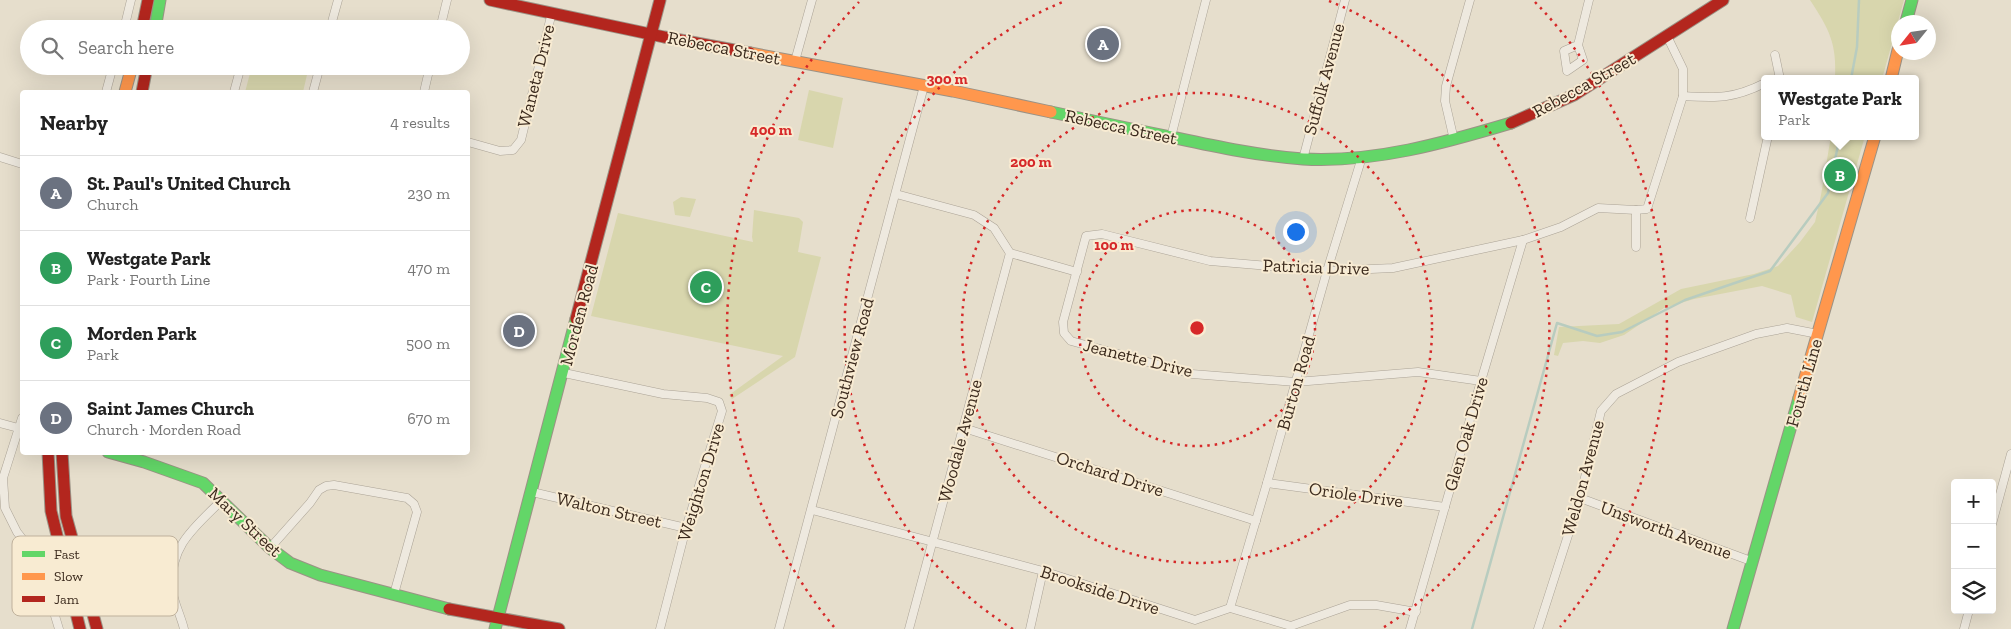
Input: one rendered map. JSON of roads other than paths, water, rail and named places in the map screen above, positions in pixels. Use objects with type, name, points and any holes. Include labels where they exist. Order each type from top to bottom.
[{"type":"main road","points":[[144,20],[148,0]]},
{"type":"main road","points":[[156,20],[160,0]]},
{"type":"main road","name":"Rebecca Street","points":[[490,0],[652,34],[924,86],[1226,149],[1303,159],[1362,157],[1402,152],[1454,140],[1519,120],[1574,94],[1723,0]]},
{"type":"main road","name":"Morden Road","points":[[495,629],[564,373],[660,0]]},
{"type":"main road","points":[[1908,15],[1912,0]]},
{"type":"main road","points":[[1892,75],[1896,60]]},
{"type":"main road","points":[[126,90],[130,75]]},
{"type":"main road","points":[[142,90],[145,75]]},
{"type":"main road","name":"Fourth Line","points":[[1733,629],[1751,561],[1874,140]]},
{"type":"main road","points":[[48,455],[56,536]]},
{"type":"main road","points":[[62,455],[66,516],[71,536]]},
{"type":"main road","name":"Mary Street","points":[[119,455],[204,483],[270,548],[290,562],[320,575],[461,612],[499,617],[559,629]]},
{"type":"main road","points":[[77,616],[80,629]]},
{"type":"main road","points":[[93,616],[97,629]]},
{"type":"street","points":[[126,20],[131,0]]},
{"type":"street","points":[[332,20],[338,0]]},
{"type":"street","points":[[442,20],[447,0]]},
{"type":"street","points":[[795,61],[812,0]]},
{"type":"street","points":[[1170,137],[1206,0]]},
{"type":"street","name":"Suffolk Avenue","points":[[1303,159],[1345,0]]},
{"type":"street","points":[[1454,140],[1445,101],[1446,86],[1470,0]]},
{"type":"street","points":[[1578,45],[1589,0]]},
{"type":"street","name":"Waneta Drive","points":[[470,143],[500,152],[512,150],[521,140],[552,12]]},
{"type":"street","points":[[1636,247],[1636,210],[1647,209],[1682,96],[1683,69],[1667,36]]},
{"type":"street","points":[[1775,54],[1778,75]]},
{"type":"street","points":[[107,90],[111,75]]},
{"type":"street","points":[[235,90],[239,75]]},
{"type":"street","points":[[314,90],[318,75]]},
{"type":"street","points":[[424,90],[428,75]]},
{"type":"street","points":[[1682,96],[1724,98],[1752,90],[1761,85]]},
{"type":"street","name":"Southview Road","points":[[779,629],[924,86]]},
{"type":"street","points":[[1750,218],[1767,140]]},
{"type":"street","points":[[0,157],[20,163]]},
{"type":"street","name":"Burton Road","points":[[1230,608],[1296,382],[1326,271],[1362,157]]},
{"type":"street","points":[[896,194],[974,215],[994,228],[1010,253],[1077,272]]},
{"type":"street","name":"Patricia Drive","points":[[1077,272],[1086,236],[1102,234],[1210,261],[1326,271],[1393,268],[1523,240],[1561,228],[1598,208],[1636,210]]},
{"type":"street","name":"Glen Oak Drive","points":[[1410,629],[1523,240]]},
{"type":"street","name":"Woodale Avenue","points":[[909,629],[1010,253]]},
{"type":"street","name":"Jeanette Drive","points":[[1077,272],[1063,322],[1064,333],[1071,341],[1192,374],[1296,382],[1418,372],[1481,381]]},
{"type":"street","name":"Weldon Avenue","points":[[1538,629],[1580,498],[1601,411],[1616,394],[1678,362],[1756,334],[1787,328],[1818,334]]},
{"type":"street","name":"Weighton Drive","points":[[564,373],[663,394],[707,398],[719,402],[722,411],[686,528],[660,629]]},
{"type":"street","points":[[0,423],[20,429]]},
{"type":"street","name":"Orchard Drive","points":[[964,428],[1256,521]]},
{"type":"street","points":[[20,432],[3,478],[6,508],[20,536]]},
{"type":"street","points":[[1996,509],[2011,454]]},
{"type":"street","name":"Oriole Drive","points":[[1267,483],[1445,507]]},
{"type":"street","points":[[270,548],[310,503],[319,490],[326,486],[334,485],[407,498],[414,504],[417,512],[394,594]]},
{"type":"street","name":"Walton Street","points":[[532,492],[686,528]]},
{"type":"street","name":"Unsworth Avenue","points":[[1580,498],[1751,561]]},
{"type":"street","points":[[178,553],[184,538],[222,500]]},
{"type":"street","name":"Brookside Drive","points":[[812,510],[1043,571],[1195,620],[1230,608]]},
{"type":"street","points":[[1030,629],[1043,571]]},
{"type":"street","points":[[1230,608],[1291,627],[1350,605],[1376,604],[1416,612]]},
{"type":"street","points":[[178,609],[184,629]]},
{"type":"street","points":[[1964,629],[1968,614]]},
{"type":"street","points":[[55,616],[59,629]]},
{"type":"waterway","points":[[1852,75],[1857,47],[1859,0]]},
{"type":"waterway","points":[[1472,629],[1557,323],[1597,336],[1622,332],[1685,300],[1770,271],[1828,193],[1839,140]]},
{"type":"place","name":"St. Paul's United Church","points":[[1103,44]]},
{"type":"place","name":"Westgate Park","points":[[1840,175]]},
{"type":"place","name":"Morden Park","points":[[706,287]]},
{"type":"place","name":"Saint James Church","points":[[519,331]]}]
